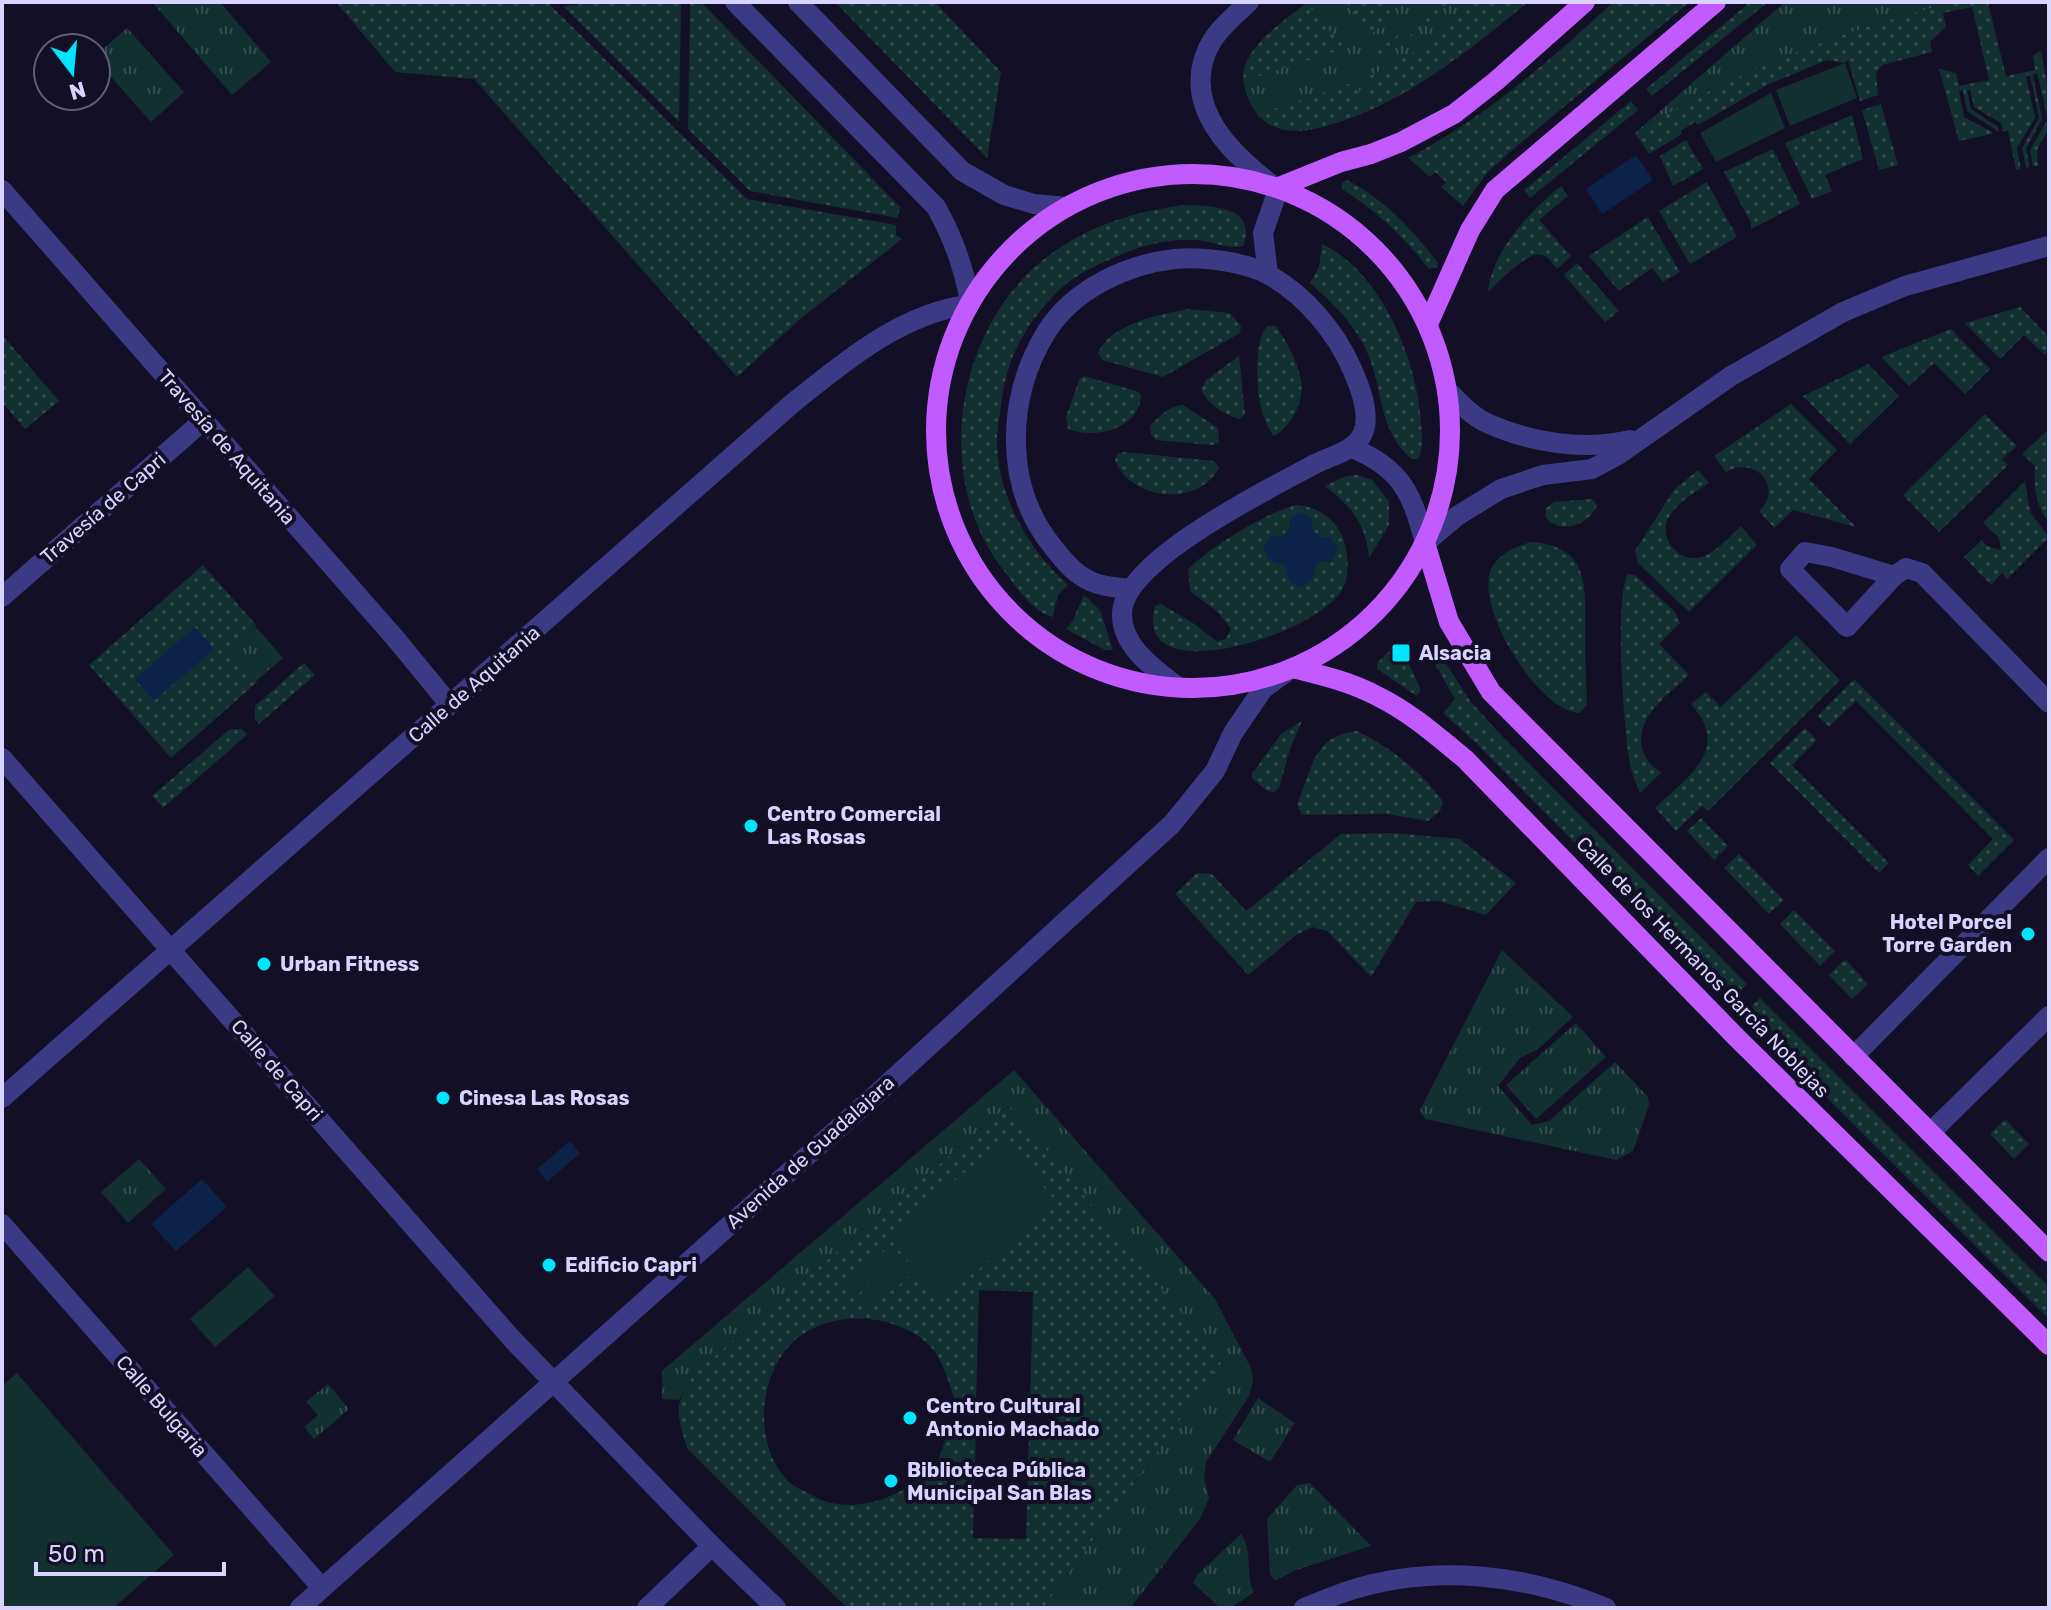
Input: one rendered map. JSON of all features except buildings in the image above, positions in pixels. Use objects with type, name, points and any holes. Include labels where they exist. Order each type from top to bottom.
[{"type":"main road","points":[[1276,186],[1401,142],[1454,114],[1585,2]]},
{"type":"main road","points":[[1429,322],[1470,230],[1495,190],[1716,2]]},
{"type":"main road","points":[[1198,173],[1245,178],[1276,186],[1312,202],[1368,241],[1399,274],[1429,322],[1448,391],[1451,442],[1443,494],[1425,543],[1407,574],[1366,621],[1324,652],[1291,669],[1241,683],[1178,687],[1132,681],[1087,665],[1046,643],[1013,615],[985,583],[963,547],[947,508],[937,466],[935,423],[946,356],[969,304],[1025,235],[1067,207],[1093,193],[1150,177],[1198,173]]},
{"type":"main road","name":"Calle de los Hermanos García Noblejas","points":[[1425,543],[1449,622],[1491,692],[2049,1252]]},
{"type":"main road","name":"Calle de los Hermanos García Noblejas","points":[[1291,669],[1335,679],[1377,696],[1422,723],[1465,759],[1729,1031],[2049,1345]]},
{"type":"street","points":[[735,2],[936,207],[966,279],[969,304]]},
{"type":"street","points":[[798,2],[962,171],[1004,195],[1034,204],[1067,207]]},
{"type":"street","points":[[1249,2],[1224,25],[1206,51],[1200,77],[1204,99],[1219,137],[1243,163],[1276,186],[1263,233],[1268,274]]},
{"type":"street","name":"Travesía de Aquitania","points":[[2,190],[395,638],[450,705]]},
{"type":"street","points":[[1352,448],[1372,456],[1402,480],[1425,543],[1457,516],[1501,489],[1543,475],[1592,469],[1618,455],[1731,376],[1843,312],[1905,286],[2049,246]]},
{"type":"street","points":[[1129,589],[1106,586],[1083,577],[1043,535],[1029,506],[1015,448],[1017,415],[1035,353],[1068,306],[1110,277],[1153,261],[1187,258],[1213,260],[1268,274],[1308,304],[1344,351],[1358,382],[1365,412],[1363,435],[1352,448],[1328,457],[1249,500],[1155,562],[1129,589],[1122,615],[1131,644],[1147,663],[1178,687]]},
{"type":"street","name":"Calle de Aquitania","points":[[2,1098],[831,372],[897,330],[941,310],[969,304]]},
{"type":"street","points":[[1448,391],[1468,411],[1487,423],[1536,439],[1604,446],[1642,437]]},
{"type":"street","name":"Travesía de Capri","points":[[2,597],[204,420]]},
{"type":"street","points":[[1894,576],[1805,552],[1790,569],[1847,627],[1894,576],[1906,568],[1922,573],[2049,703]]},
{"type":"street","name":"Avenida de Guadalajara","points":[[300,1608],[871,1099],[1172,824],[1215,771],[1233,733],[1263,689],[1291,669]]},
{"type":"street","name":"Calle de Capri","points":[[2,758],[512,1339],[776,1608]]},
{"type":"street","points":[[1853,1057],[2049,858]]},
{"type":"street","points":[[1930,1133],[2049,1016]]},
{"type":"street","name":"Calle Bulgaria","points":[[2,1224],[322,1588]]},
{"type":"street","points":[[647,1608],[712,1546]]},
{"type":"street","points":[[1304,1608],[1351,1590],[1400,1579],[1448,1574],[1515,1581],[1561,1591],[1606,1608]]},
{"type":"green space","points":[[152,2],[220,2],[271,62],[232,95]]},
{"type":"green space","points":[[336,2],[547,2],[747,199],[896,225],[896,235],[902,239],[800,319],[737,377],[474,79],[395,72]]},
{"type":"green space","points":[[605,2],[681,2],[679,122],[563,6]]},
{"type":"green space","points":[[690,2],[701,2],[900,207],[898,218],[750,191],[688,129]]},
{"type":"green space","points":[[835,2],[935,2],[1001,72],[987,158]]},
{"type":"green space","points":[[1308,2],[1528,2],[1462,55],[1391,100],[1325,126],[1285,130],[1263,120],[1254,110],[1246,92],[1244,69],[1258,44]]},
{"type":"green space","points":[[1346,2],[1381,2],[1393,16],[1371,34]]},
{"type":"green space","points":[[1438,2],[1451,2],[1404,42],[1374,60],[1372,56]]},
{"type":"green space","points":[[1473,2],[1528,2],[1432,74],[1370,110],[1368,77],[1412,53]]},
{"type":"green space","points":[[1613,2],[1690,2],[1510,152],[1487,173],[1463,206],[1441,187],[1446,182],[1435,172],[1430,177],[1408,158],[1490,107]]},
{"type":"green space","points":[[1750,2],[1768,2],[1652,96],[1646,89]]},
{"type":"green space","points":[[1785,2],[1957,2],[1872,25],[1791,54],[1712,90],[1635,133]]},
{"type":"green space","points":[[1957,2],[1991,2],[1988,3],[2006,76],[2035,70],[2033,56],[2041,50],[2049,125],[2039,146],[2038,166],[2033,166],[2030,150],[2048,119],[2037,73],[2033,75],[2042,119],[2026,149],[2030,167],[2026,168],[2022,148],[2039,118],[2030,75],[2026,76],[2035,118],[2017,148],[2021,169],[2016,170],[2008,131],[2003,131],[2001,123],[1974,107],[1970,89],[1967,90],[1971,109],[1998,127],[1999,132],[1967,111],[1963,90],[1959,91],[1964,117],[1992,134],[1959,141],[1939,69],[1956,73],[1959,86],[1989,80],[1972,7],[1943,13],[1946,27],[1930,42],[1932,52],[1882,65],[1876,73],[1878,95],[1860,101],[1848,60],[1845,63],[1827,60],[1767,85],[1698,125],[1695,122],[1681,131],[1682,134],[1649,154],[1635,133],[1712,90],[1791,54],[1872,25]]},
{"type":"green space","points":[[1306,3],[1345,48],[1244,81],[1249,57],[1256,47]]},
{"type":"green space","points":[[127,28],[184,92],[151,122],[112,78],[112,41]]},
{"type":"green space","points":[[1845,63],[1857,98],[1790,126],[1776,90]]},
{"type":"green space","points":[[1358,81],[1362,114],[1349,119],[1322,127],[1294,130],[1281,128],[1257,115]]},
{"type":"green space","points":[[1771,93],[1785,128],[1716,162],[1700,133]]},
{"type":"green space","points":[[1631,101],[1638,110],[1530,198],[1524,190]]},
{"type":"green space","points":[[1881,104],[1898,165],[1879,170],[1862,110]]},
{"type":"green space","points":[[1852,115],[1863,159],[1825,175],[1832,191],[1812,199],[1785,143]]},
{"type":"green space","points":[[1686,140],[1703,169],[1673,186],[1660,156]]},
{"type":"green space","points":[[1773,149],[1800,204],[1751,229],[1751,223],[1724,172]]},
{"type":"green space","points":[[1347,180],[1397,216],[1428,250],[1438,263],[1437,267],[1429,269],[1388,225],[1342,189],[1342,183]]},
{"type":"green space","points":[[1707,182],[1737,237],[1690,264],[1659,211]]},
{"type":"green space","points":[[1561,186],[1568,196],[1539,220],[1571,256],[1557,269],[1544,256],[1529,257],[1488,292],[1497,262],[1514,233]]},
{"type":"green space","points":[[1183,205],[1229,210],[1238,215],[1244,222],[1246,233],[1243,246],[1196,240],[1163,242],[1130,251],[1092,268],[1066,284],[1040,311],[1010,364],[998,429],[999,467],[1010,505],[1019,523],[1041,556],[1068,585],[1058,595],[1053,617],[1031,604],[1001,567],[979,529],[966,488],[961,445],[964,402],[975,360],[992,320],[1017,285],[1048,256],[1096,228],[1147,212]]},
{"type":"green space","points":[[1648,217],[1680,272],[1663,282],[1652,268],[1619,291],[1589,256]]},
{"type":"green space","points":[[1322,244],[1343,257],[1362,275],[1379,297],[1404,346],[1421,422],[1422,441],[1418,459],[1412,459],[1394,438],[1384,414],[1371,362],[1354,329],[1310,283],[1319,267]]},
{"type":"green space","points":[[1577,263],[1619,311],[1605,322],[1564,275]]},
{"type":"green space","points":[[2020,307],[2046,334],[2049,349],[2045,355],[2024,335],[2000,359],[1965,323]]},
{"type":"green space","points":[[1188,309],[1230,313],[1241,326],[1240,333],[1163,377],[1102,360],[1098,353],[1104,343],[1124,328],[1150,317]]},
{"type":"green space","points":[[1267,326],[1276,326],[1288,345],[1302,387],[1292,419],[1274,436],[1263,414],[1257,382],[1258,349]]},
{"type":"green space","points":[[1951,329],[1990,369],[1965,394],[1934,363],[1909,386],[1881,357]]},
{"type":"green space","points":[[2,335],[59,401],[25,429],[2,402]]},
{"type":"green space","points":[[1239,356],[1245,414],[1239,419],[1217,408],[1201,390],[1206,380]]},
{"type":"green space","points":[[1868,364],[1899,396],[1850,444],[1803,396]]},
{"type":"green space","points":[[1084,376],[1141,395],[1139,407],[1133,416],[1124,424],[1102,432],[1068,429],[1066,417],[1080,378]]},
{"type":"green space","points":[[1791,404],[1837,450],[1809,479],[1856,527],[1793,510],[1774,528],[1759,511],[1769,493],[1763,476],[1747,468],[1726,472],[1714,456]]},
{"type":"green space","points":[[1183,405],[1218,428],[1219,443],[1156,440],[1150,426],[1169,409]]},
{"type":"green space","points":[[1985,414],[2017,446],[2002,459],[2008,465],[1939,532],[1903,495]]},
{"type":"green space","points":[[2049,429],[2049,522],[2036,496],[2035,466],[2022,454]]},
{"type":"green space","points":[[1124,452],[1214,461],[1219,468],[1209,481],[1196,489],[1180,494],[1164,494],[1134,484],[1123,473],[1115,460],[1118,454]]},
{"type":"green space","points":[[1698,470],[1709,483],[1683,501],[1670,515],[1666,531],[1672,546],[1685,556],[1702,557],[1718,548],[1741,526],[1757,545],[1689,612],[1638,563],[1635,551],[1674,490]]},
{"type":"green space","points":[[1358,475],[1372,480],[1389,501],[1389,525],[1369,558],[1365,535],[1356,517],[1325,486],[1346,476]]},
{"type":"green space","points":[[2025,481],[2030,512],[2049,537],[2007,579],[2002,573],[1991,585],[1964,557],[1982,540],[1987,546],[2001,550],[1999,538],[1983,523]]},
{"type":"green space","points":[[1592,499],[1597,505],[1593,512],[1573,526],[1558,526],[1545,516],[1546,508],[1554,502]]},
{"type":"green space","points":[[1295,505],[1324,514],[1335,524],[1343,538],[1347,575],[1344,586],[1330,604],[1270,636],[1233,647],[1199,651],[1171,647],[1155,633],[1155,606],[1161,604],[1216,641],[1226,639],[1231,629],[1219,613],[1190,591],[1188,570],[1238,532]]},
{"type":"green space","points":[[1532,542],[1566,552],[1581,573],[1585,602],[1587,705],[1580,713],[1564,708],[1530,678],[1514,656],[1492,608],[1488,586],[1491,569],[1508,551]]},
{"type":"green space","points":[[203,565],[256,625],[228,650],[257,682],[171,758],[89,665]]},
{"type":"green space","points":[[1628,574],[1635,575],[1675,612],[1680,623],[1659,644],[1689,675],[1655,707],[1644,726],[1641,737],[1643,752],[1652,765],[1662,772],[1640,793],[1630,764],[1623,696],[1622,609]]},
{"type":"green space","points":[[1084,595],[1100,610],[1113,650],[1105,650],[1066,629]]},
{"type":"green space","points":[[255,626],[283,658],[256,681],[228,650]]},
{"type":"green space","points":[[1796,635],[1840,680],[1708,811],[1702,806],[1676,831],[1655,808],[1692,773],[1706,749],[1707,735],[1703,720],[1691,704],[1706,692],[1721,707]]},
{"type":"green space","points":[[1399,642],[1421,690],[1417,696],[1377,669],[1377,663]]},
{"type":"green space","points":[[1438,651],[1471,702],[1499,733],[1747,984],[1731,1001],[1443,713],[1455,699],[1431,657]]},
{"type":"green space","points":[[304,663],[315,675],[259,724],[255,719],[255,706]]},
{"type":"green space","points":[[1854,679],[2014,840],[1978,876],[1968,865],[1993,839],[1856,701],[1829,727],[1818,716]]},
{"type":"green space","points":[[1302,721],[1279,788],[1274,792],[1267,791],[1252,778],[1252,774],[1281,734]]},
{"type":"green space","points":[[1805,728],[1817,740],[1792,765],[1889,863],[1879,873],[1770,763]]},
{"type":"green space","points":[[230,729],[242,729],[247,735],[163,808],[152,796]]},
{"type":"green space","points":[[1357,731],[1393,752],[1416,771],[1443,802],[1440,811],[1428,821],[1387,814],[1302,815],[1297,805],[1316,756],[1331,739]]},
{"type":"green space","points":[[1701,818],[1728,846],[1714,860],[1687,831]]},
{"type":"green space","points":[[1394,833],[1460,839],[1516,883],[1486,915],[1439,901],[1416,902],[1371,977],[1327,931],[1312,927],[1296,935],[1248,975],[1175,894],[1197,873],[1212,874],[1246,911],[1341,834]]},
{"type":"green space","points":[[1739,854],[1784,900],[1769,914],[1724,868]]},
{"type":"green space","points":[[1794,910],[1835,951],[1820,966],[1780,924]]},
{"type":"green space","points":[[1502,950],[1573,1017],[1537,1050],[1520,1058],[1498,1086],[1532,1125],[1549,1121],[1615,1062],[1648,1097],[1649,1105],[1633,1151],[1616,1160],[1425,1119],[1420,1110]]},
{"type":"green space","points":[[1845,959],[1868,984],[1852,999],[1829,975]]},
{"type":"green space","points":[[1760,998],[2049,1287],[2049,1319],[1743,1014]]},
{"type":"green space","points":[[1576,1023],[1606,1057],[1536,1119],[1506,1085]]},
{"type":"green space","points":[[1014,1070],[1215,1299],[1251,1368],[1253,1381],[1249,1396],[1206,1462],[1204,1478],[1209,1498],[1200,1519],[1130,1608],[1043,1608],[1222,1362],[1009,1105],[696,1372],[679,1400],[662,1399],[662,1371]]},
{"type":"green space","points":[[1009,1105],[1222,1362],[1043,1608],[847,1608],[687,1448],[679,1408],[683,1393],[696,1372]],"holes":[[[979,1290],[1033,1292],[1030,1407],[1056,1408],[1054,1431],[1029,1431],[1026,1539],[973,1538],[976,1427],[949,1427],[939,1457],[926,1473],[912,1484],[879,1500],[844,1505],[827,1502],[786,1479],[769,1448],[764,1411],[766,1392],[780,1358],[805,1333],[839,1320],[876,1320],[894,1324],[932,1348],[944,1370],[955,1402],[976,1402]]]},
{"type":"green space","points":[[2005,1119],[2029,1144],[2014,1159],[1990,1134]]},
{"type":"green space","points":[[1004,1140],[1058,1204],[941,1300],[887,1236]]},
{"type":"green space","points":[[139,1159],[166,1189],[128,1223],[101,1192]]},
{"type":"green space","points":[[888,1248],[898,1260],[858,1294],[848,1282]]},
{"type":"green space","points":[[901,1262],[911,1275],[871,1308],[860,1297]]},
{"type":"green space","points":[[248,1267],[275,1296],[215,1347],[190,1319]]},
{"type":"green space","points":[[17,1373],[174,1555],[113,1608],[2,1608],[2,1386]]},
{"type":"green space","points":[[328,1384],[349,1409],[314,1439],[304,1427],[318,1415],[306,1402]]},
{"type":"green space","points":[[1258,1398],[1295,1423],[1270,1462],[1233,1440]]},
{"type":"green space","points":[[1310,1483],[1371,1546],[1296,1570],[1275,1581],[1270,1574],[1267,1519],[1297,1485]]},
{"type":"green space","points":[[1241,1534],[1247,1548],[1254,1592],[1231,1608],[1220,1608],[1193,1583],[1197,1575]]},
{"type":"water","points":[[1636,155],[1653,180],[1602,214],[1586,189]]},
{"type":"water","points":[[1301,512],[1311,517],[1313,530],[1320,537],[1330,538],[1338,549],[1332,561],[1320,562],[1314,568],[1313,579],[1303,587],[1291,583],[1286,567],[1269,560],[1263,547],[1270,536],[1282,536],[1289,529],[1290,518]]},
{"type":"water","points":[[195,627],[214,649],[154,701],[135,679]]},
{"type":"water","points":[[570,1141],[580,1153],[547,1182],[537,1169]]},
{"type":"water","points":[[202,1179],[227,1207],[176,1251],[151,1224]]},
{"type":"place","name":"Alsacia","points":[[1401,653]]},
{"type":"place","name":"Centro Comercial Las Rosas","points":[[751,826]]},
{"type":"place","name":"Hotel Porcel Torre Garden","points":[[2028,934]]},
{"type":"place","name":"Urban Fitness","points":[[264,964]]},
{"type":"place","name":"Cinesa Las Rosas","points":[[443,1098]]},
{"type":"place","name":"Edificio Capri","points":[[549,1265]]},
{"type":"place","name":"Centro Cultural Antonio Machado","points":[[910,1418]]},
{"type":"place","name":"Biblioteca Pública Municipal San Blas","points":[[891,1481]]}]
